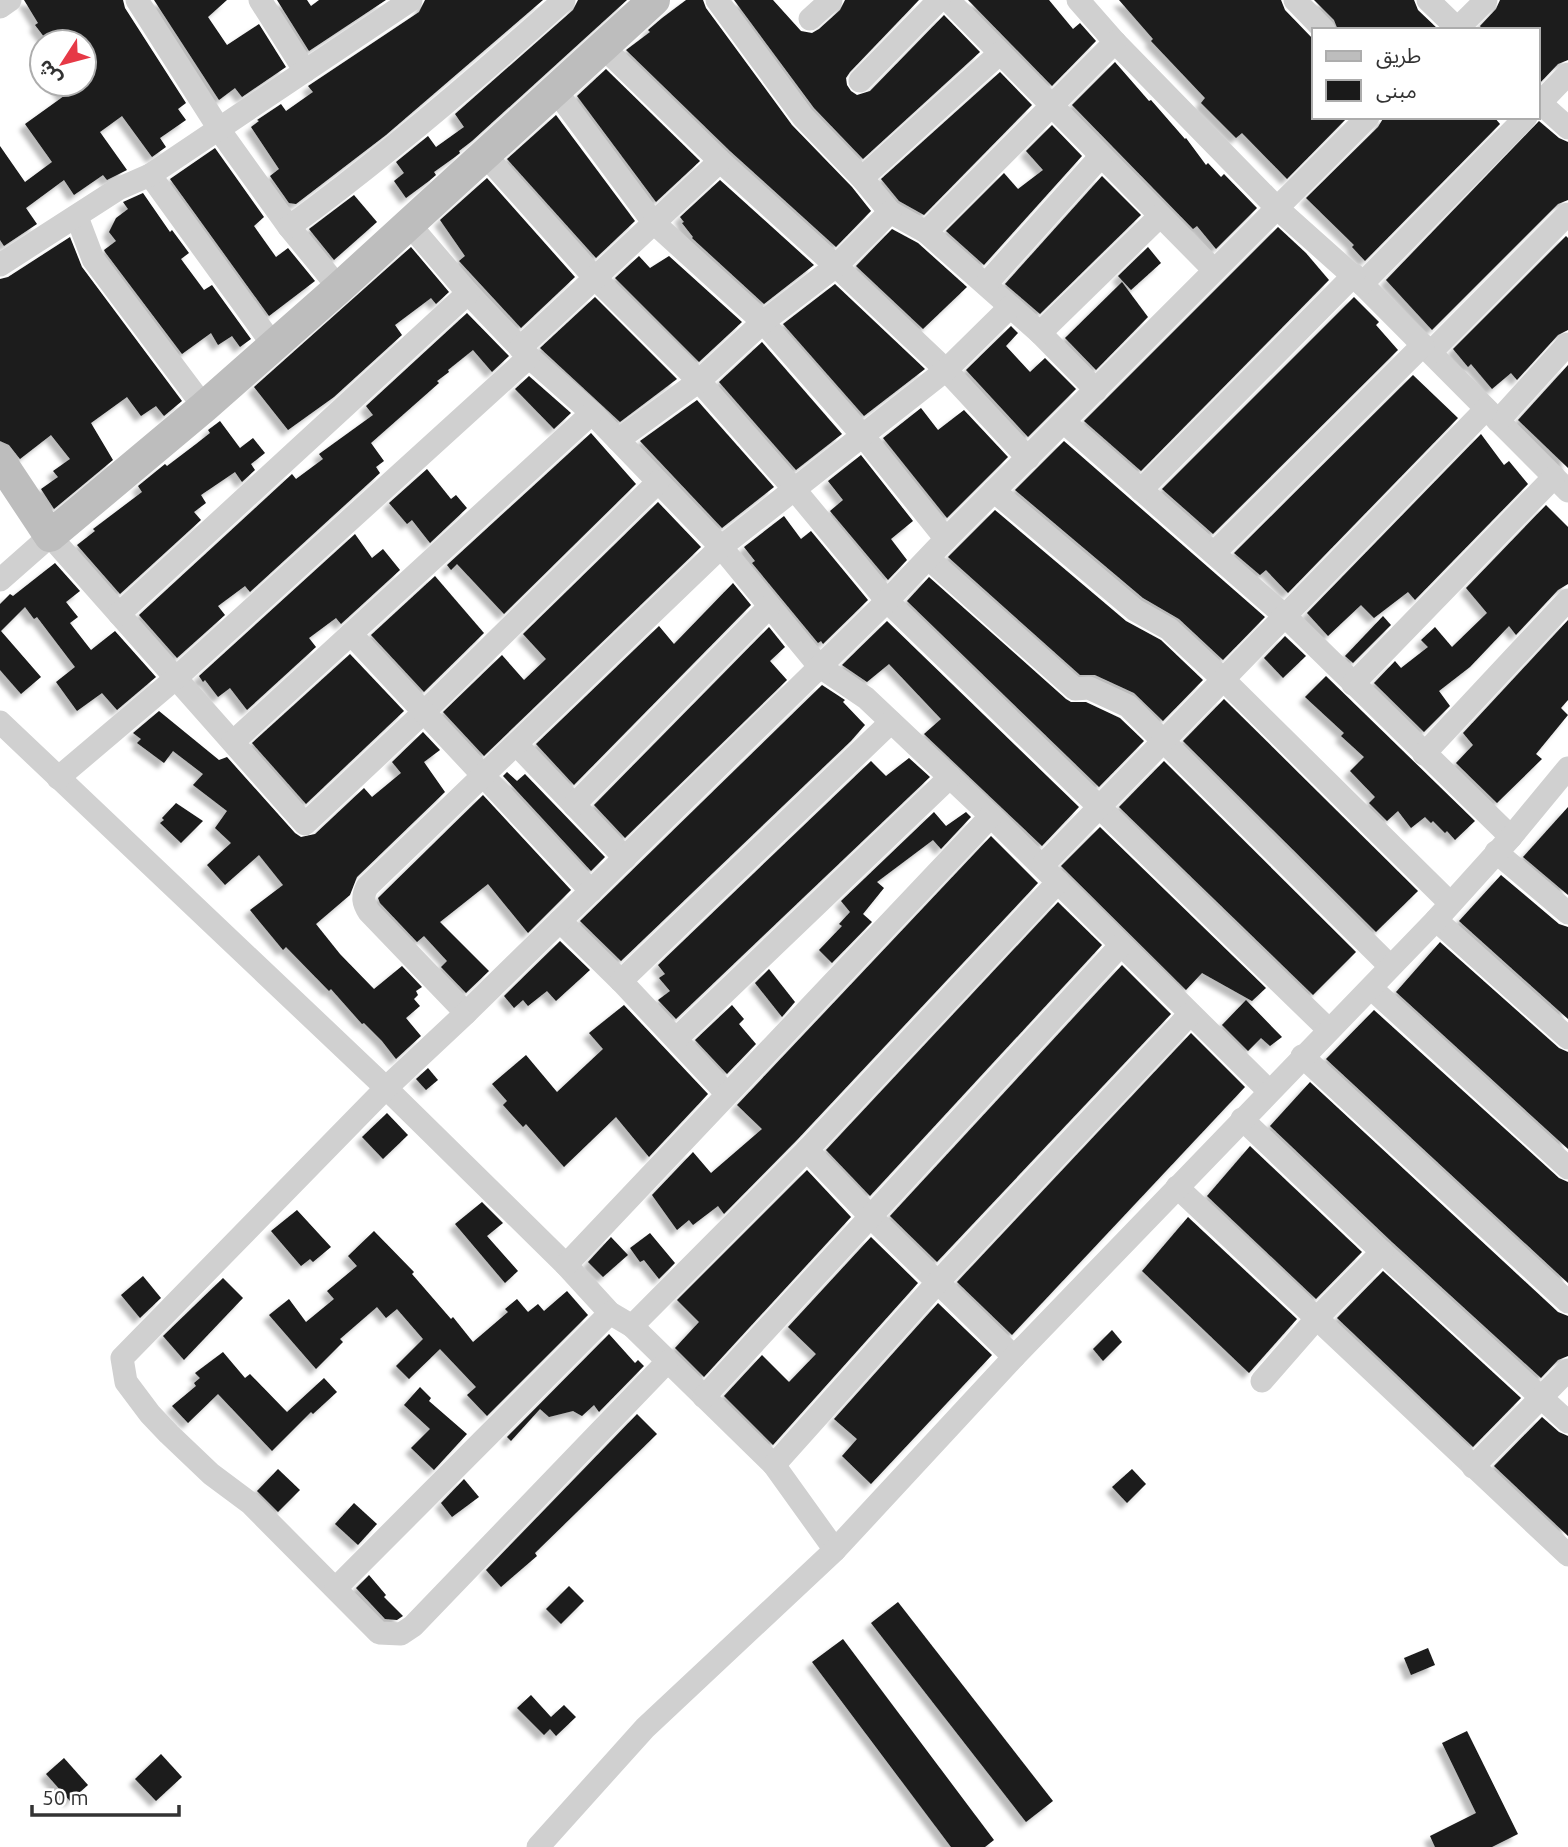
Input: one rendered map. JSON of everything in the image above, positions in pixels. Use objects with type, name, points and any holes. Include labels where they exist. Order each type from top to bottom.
[{"type":"street","points":[[0,7],[10,0]]},
{"type":"street","points":[[137,0],[218,127],[289,227],[339,288]]},
{"type":"street","points":[[260,0],[305,71]]},
{"type":"street","points":[[0,265],[118,189],[150,175],[411,0]]},
{"type":"street","points":[[289,227],[346,185],[459,93],[564,0]]},
{"type":"street","points":[[0,580],[339,288],[654,0]]},
{"type":"street","points":[[717,0],[803,117],[862,178],[890,212],[926,232],[1040,332],[1096,390]]},
{"type":"street","points":[[810,19],[831,0]]},
{"type":"street","points":[[860,81],[939,0]]},
{"type":"street","points":[[948,0],[1214,270]]},
{"type":"street","points":[[1078,0],[1115,42],[1278,208],[1358,279],[1492,415],[1563,482],[1353,684]]},
{"type":"street","points":[[1295,0],[1322,28]]},
{"type":"street","points":[[1428,0],[1457,28]]},
{"type":"street","points":[[1459,28],[1486,0]]},
{"type":"street","points":[[926,232],[1115,42]]},
{"type":"street","points":[[604,48],[720,161],[946,370],[1028,458]]},
{"type":"street","points":[[862,178],[1000,53]]},
{"type":"street","points":[[1540,102],[1568,74]]},
{"type":"street","points":[[556,91],[653,222],[763,322],[864,436],[946,539]]},
{"type":"street","points":[[1540,109],[1568,128]]},
{"type":"street","points":[[667,1362],[401,1634],[379,1633],[250,1503],[211,1474],[150,1414],[126,1382],[122,1358],[386,1088],[887,601],[1366,119]]},
{"type":"street","points":[[1141,490],[1523,119]]},
{"type":"street","points":[[484,154],[595,278],[699,381],[795,490],[887,601],[1328,1029]]},
{"type":"street","points":[[986,284],[1101,156]]},
{"type":"street","points":[[58,778],[176,678],[525,353],[595,278],[720,161]]},
{"type":"street","points":[[150,175],[273,345]]},
{"type":"street","points":[[618,440],[699,381],[763,322],[836,266],[890,212]]},
{"type":"street","points":[[1214,553],[1568,214]]},
{"type":"street","points":[[1040,332],[1160,216]]},
{"type":"street","points":[[77,217],[93,259],[204,407]]},
{"type":"street","points":[[409,223],[468,293],[525,353],[592,412],[721,547],[819,666],[866,698],[991,816],[1269,1091]]},
{"type":"street","points":[[119,614],[468,293]]},
{"type":"street","points":[[466,1013],[369,912],[363,895],[367,887],[721,547],[946,370],[1010,307]]},
{"type":"street","points":[[632,1326],[807,1150],[1050,874],[1101,807],[1286,617],[1568,344]]},
{"type":"street","points":[[233,742],[592,412]]},
{"type":"street","points":[[1064,422],[1286,617],[1424,754],[1568,913]]},
{"type":"street","points":[[0,461],[50,536],[305,824],[424,712],[658,482]]},
{"type":"street","points":[[994,491],[1135,610],[1169,629],[1224,680],[1443,911],[1568,1038]]},
{"type":"street","points":[[929,559],[1075,690],[1089,688],[1128,706],[1390,966]]},
{"type":"street","points":[[1424,754],[1568,600]]},
{"type":"street","points":[[574,805],[769,607]]},
{"type":"street","points":[[351,634],[591,891]]},
{"type":"street","points":[[0,722],[386,1088],[566,1265],[610,1313],[632,1326],[774,1465],[835,1550]]},
{"type":"street","points":[[621,981],[891,722]]},
{"type":"street","points":[[517,745],[625,858]]},
{"type":"street","points":[[538,1847],[645,1728],[835,1550],[1014,1357],[1328,1029],[1371,988],[1566,776]]},
{"type":"street","points":[[676,1039],[950,778]]},
{"type":"street","points":[[566,1265],[991,816]]},
{"type":"street","points":[[560,921],[621,981],[727,1094]]},
{"type":"street","points":[[704,1397],[1121,946]]},
{"type":"street","points":[[1371,988],[1568,1168]]},
{"type":"street","points":[[774,1465],[937,1283],[1190,1014]]},
{"type":"street","points":[[1302,1056],[1568,1303]]},
{"type":"street","points":[[1242,1119],[1382,1252],[1568,1422]]},
{"type":"street","points":[[807,1150],[872,1218],[1014,1357]]},
{"type":"street","points":[[1177,1187],[1568,1555]]},
{"type":"street","points":[[1262,1381],[1317,1318],[1382,1252]]},
{"type":"street","points":[[336,1588],[610,1313]]},
{"type":"street","points":[[1473,1467],[1568,1370]]},
{"type":"building","points":[[24,0],[123,0],[125,8],[186,103],[178,109],[186,120],[160,138],[166,147],[152,157],[122,116],[100,132],[127,170],[107,180],[103,175],[74,195],[64,180],[26,208],[37,224],[4,246],[0,240],[0,146],[25,182],[52,162],[25,124],[61,98],[98,98],[98,28],[37,28],[35,25],[38,23]]},
{"type":"building","points":[[154,0],[227,0],[208,17],[227,45],[259,24],[286,67],[242,97],[235,88],[219,100]]},
{"type":"building","points":[[277,0],[307,0],[311,6],[319,0],[386,0],[309,51]]},
{"type":"building","points":[[425,0],[543,0],[386,135],[296,204],[289,203],[270,176],[279,169],[251,127],[281,104],[286,111],[313,92],[308,86],[419,12]]},
{"type":"building","points":[[578,0],[627,0],[459,151],[460,153],[434,172],[436,175],[406,198],[394,181],[404,173],[396,162],[428,136],[436,147],[464,127],[455,114],[573,10]]},
{"type":"building","points":[[686,0],[703,0],[706,8],[792,125],[852,187],[871,211],[836,247],[730,151],[626,50]]},
{"type":"building","points":[[734,0],[773,0],[801,31],[812,33],[840,10],[845,0],[919,0],[846,78],[847,85],[857,95],[870,91],[944,15],[980,52],[863,159],[814,108]]},
{"type":"building","points":[[968,0],[1049,0],[1073,29],[1080,23],[1096,41],[1052,86]]},
{"type":"building","points":[[1119,0],[1281,0],[1285,10],[1312,38],[1312,119],[1346,119],[1287,179],[1242,133],[1236,138],[1201,103],[1205,98],[1151,41],[1153,39]]},
{"type":"building","points":[[1314,0],[1414,0],[1418,10],[1437,28],[1337,28],[1334,20]]},
{"type":"building","points":[[1500,0],[1568,0],[1568,60],[1558,64],[1540,83],[1540,28],[1482,28],[1480,26],[1496,9]]},
{"type":"building","points":[[1115,62],[1186,138],[1206,165],[1208,163],[1221,177],[1224,174],[1257,208],[1216,249],[1197,226],[1193,229],[1072,105]]},
{"type":"building","points":[[606,69],[700,161],[656,202],[577,96]]},
{"type":"building","points":[[1000,72],[1032,105],[924,215],[899,201],[881,179]]},
{"type":"building","points":[[556,115],[635,221],[596,258],[507,159]]},
{"type":"building","points":[[1383,119],[1496,119],[1500,124],[1365,261],[1352,247],[1354,245],[1306,198],[1378,127]]},
{"type":"building","points":[[1539,121],[1568,142],[1568,200],[1558,204],[1432,330],[1386,280]]},
{"type":"building","points":[[1052,125],[1082,156],[984,265],[946,231],[1004,173],[1018,189],[1043,170],[1026,151]]},
{"type":"building","points":[[215,148],[264,217],[254,226],[276,257],[288,248],[315,281],[269,316],[170,179]]},
{"type":"building","points":[[1102,176],[1141,215],[1040,314],[1005,284]]},
{"type":"building","points":[[487,178],[575,277],[521,328],[459,261],[465,256],[440,220]]},
{"type":"building","points":[[720,180],[814,265],[764,304],[692,238],[682,223],[684,222],[680,217]]},
{"type":"building","points":[[143,193],[170,232],[172,230],[189,253],[181,259],[204,290],[212,285],[251,339],[240,347],[232,336],[218,345],[211,333],[182,354],[105,252],[104,250],[116,241],[109,232],[116,218],[128,209],[123,202]]},
{"type":"building","points":[[354,195],[377,222],[334,260],[309,229]]},
{"type":"building","points":[[1278,227],[1306,253],[1329,280],[1141,471],[1084,421]]},
{"type":"building","points":[[892,229],[918,243],[967,287],[923,329],[856,266]]},
{"type":"building","points":[[1566,236],[1568,330],[1558,335],[1517,380],[1511,373],[1492,389],[1471,364],[1468,367],[1453,349]]},
{"type":"building","points":[[70,237],[82,267],[182,401],[164,416],[156,406],[141,416],[127,397],[91,423],[113,460],[54,509],[41,489],[58,477],[53,471],[70,459],[51,435],[20,459],[9,445],[0,441],[0,279],[8,277]]},
{"type":"building","points":[[411,247],[449,292],[436,304],[431,298],[395,325],[402,335],[334,397],[288,430],[254,387]]},
{"type":"building","points":[[1148,247],[1161,263],[1131,290],[1118,276]]},
{"type":"building","points":[[639,256],[650,268],[669,256],[742,322],[699,362],[615,278]]},
{"type":"building","points":[[1122,282],[1148,317],[1096,370],[1065,338]]},
{"type":"building","points":[[835,284],[925,369],[864,416],[783,324]]},
{"type":"building","points":[[595,297],[677,379],[620,422],[540,348]]},
{"type":"building","points":[[1354,297],[1379,322],[1376,325],[1398,350],[1213,534],[1162,489]]},
{"type":"building","points":[[467,313],[509,356],[492,372],[473,350],[448,370],[449,372],[437,381],[439,383],[371,443],[384,461],[376,467],[380,473],[250,592],[245,586],[218,606],[225,615],[177,658],[139,615],[292,474],[296,479],[323,459],[319,454],[373,415],[366,406]]},
{"type":"building","points":[[1011,326],[1018,333],[1006,346],[1030,372],[1045,358],[1076,389],[1028,437],[966,370]]},
{"type":"building","points":[[762,342],[842,434],[796,470],[719,382]]},
{"type":"building","points":[[1568,365],[1568,468],[1518,420]]},
{"type":"building","points":[[1413,375],[1458,418],[1288,593],[1266,570],[1260,575],[1234,553]]},
{"type":"building","points":[[529,376],[571,413],[554,429],[515,389]]},
{"type":"building","points":[[697,400],[774,487],[722,528],[640,441]]},
{"type":"building","points":[[921,408],[938,430],[964,410],[1008,457],[947,518],[883,438]]},
{"type":"building","points":[[220,421],[240,448],[253,438],[265,453],[251,464],[255,470],[242,482],[235,472],[201,495],[206,503],[194,512],[201,520],[120,594],[77,545],[95,531],[93,529],[142,492],[138,486],[210,433],[208,430]]},
{"type":"building","points":[[591,433],[636,484],[504,614],[457,564],[451,570],[447,565]]},
{"type":"building","points":[[1481,434],[1504,465],[1509,461],[1528,484],[1415,600],[1408,592],[1374,618],[1361,605],[1328,636],[1307,613]]},
{"type":"building","points":[[1064,441],[1265,617],[1223,660],[1179,619],[1143,598],[1015,490]]},
{"type":"building","points":[[861,455],[913,521],[891,539],[907,560],[888,580],[830,511],[843,500],[828,481]]},
{"type":"building","points":[[427,469],[451,499],[456,495],[467,508],[430,543],[412,520],[407,524],[389,503]]},
{"type":"building","points":[[658,502],[701,547],[484,756],[443,712],[502,655],[524,680],[546,659],[523,634]]},
{"type":"building","points":[[1546,505],[1568,527],[1568,584],[1558,590],[1516,635],[1509,626],[1470,667],[1439,691],[1450,706],[1424,732],[1374,683],[1395,661],[1401,668],[1428,647],[1421,640],[1435,627],[1452,647],[1487,613],[1466,588]]},
{"type":"building","points":[[995,510],[1126,621],[1161,640],[1203,680],[1163,721],[1134,693],[1095,675],[1080,675],[948,557]]},
{"type":"building","points":[[784,516],[801,539],[811,531],[868,600],[823,644],[821,641],[818,643],[752,563],[755,561],[744,547]]},
{"type":"building","points":[[355,534],[372,558],[383,549],[400,570],[341,624],[336,618],[309,638],[316,647],[247,710],[230,688],[218,697],[199,676]]},
{"type":"building","points":[[55,563],[80,591],[66,602],[78,617],[70,623],[91,650],[115,631],[156,677],[117,710],[102,693],[77,711],[56,682],[75,667],[37,617],[34,619],[25,607],[1,631],[41,677],[21,694],[0,670],[0,604]]},
{"type":"building","points":[[435,576],[484,633],[424,692],[371,635]]},
{"type":"building","points":[[929,577],[1066,699],[1071,702],[1086,702],[1120,718],[1144,741],[1099,787],[907,601]]},
{"type":"building","points":[[733,583],[751,605],[574,785],[536,744],[659,626],[674,644]]},
{"type":"building","points":[[1383,616],[1391,625],[1353,663],[1345,656]]},
{"type":"building","points":[[1568,620],[1568,700],[1561,708],[1568,715],[1536,754],[1542,759],[1497,803],[1456,763],[1473,745],[1463,733]]},
{"type":"building","points":[[887,621],[1079,807],[1042,846],[924,734],[941,719],[889,664],[867,682],[842,665]]},
{"type":"building","points":[[769,627],[785,647],[770,661],[787,680],[625,838],[594,805]]},
{"type":"building","points":[[1285,636],[1306,656],[1283,678],[1264,658]]},
{"type":"building","points":[[350,654],[404,711],[306,804],[252,743]]},
{"type":"building","points":[[1326,676],[1475,821],[1455,840],[1447,831],[1445,833],[1425,817],[1411,828],[1398,811],[1387,821],[1369,803],[1375,797],[1350,771],[1364,757],[1341,736],[1344,733],[1305,697]]},
{"type":"building","points":[[822,685],[845,700],[843,702],[865,725],[621,961],[580,921]]},
{"type":"building","points":[[1224,699],[1418,891],[1376,932],[1183,741]]},
{"type":"building","points":[[159,711],[219,760],[227,757],[301,837],[315,834],[364,788],[372,797],[401,773],[392,762],[423,732],[440,750],[424,762],[445,792],[357,877],[350,895],[316,924],[374,989],[402,966],[422,987],[416,991],[418,995],[414,999],[420,1006],[406,1018],[421,1036],[396,1059],[331,989],[329,991],[286,947],[283,950],[250,910],[283,885],[259,855],[225,885],[207,865],[231,843],[215,828],[227,811],[193,785],[203,774],[173,751],[164,763],[137,743],[141,739],[133,733]]},
{"type":"building","points":[[909,758],[930,777],[676,1019],[658,1000],[670,991],[659,978],[665,974],[658,965],[871,761],[886,776]]},
{"type":"building","points":[[1164,761],[1356,952],[1313,995],[1119,807]]},
{"type":"building","points":[[507,772],[517,781],[525,774],[605,857],[591,871],[503,776]]},
{"type":"building","points":[[483,795],[571,890],[528,933],[488,884],[440,922],[489,971],[466,993],[441,967],[447,961],[424,936],[417,942],[378,898]]},
{"type":"building","points":[[176,803],[203,821],[181,843],[160,823]]},
{"type":"building","points":[[1568,807],[1568,895],[1523,857]]},
{"type":"building","points":[[934,812],[946,826],[966,812],[971,817],[941,849],[933,840],[877,882],[884,888],[863,914],[872,922],[832,963],[819,950],[842,926],[839,924],[850,912],[841,901]]},
{"type":"building","points":[[1100,827],[1266,988],[1252,1001],[1202,973],[1186,990],[1061,866]]},
{"type":"building","points":[[991,836],[1038,883],[724,1214],[718,1206],[693,1225],[689,1220],[677,1230],[652,1195],[693,1152],[711,1173],[762,1129],[737,1105]]},
{"type":"building","points":[[1501,875],[1559,924],[1568,927],[1568,1019],[1459,921]]},
{"type":"building","points":[[1058,902],[1102,945],[870,1196],[826,1150]]},
{"type":"building","points":[[560,941],[590,970],[556,1001],[547,991],[528,1006],[523,1000],[514,1008],[504,996]]},
{"type":"building","points":[[1440,942],[1559,1048],[1568,1052],[1568,1149],[1396,992]]},
{"type":"building","points":[[1122,965],[1171,1014],[937,1262],[890,1216]]},
{"type":"building","points":[[769,969],[795,1002],[782,1017],[755,983]]},
{"type":"building","points":[[1246,1000],[1282,1037],[1270,1046],[1261,1038],[1248,1051],[1222,1025]]},
{"type":"building","points":[[624,1005],[708,1094],[649,1157],[616,1117],[564,1167],[526,1124],[523,1127],[503,1105],[507,1101],[492,1084],[526,1055],[557,1092],[603,1049],[589,1033]]},
{"type":"building","points":[[732,1005],[744,1019],[739,1024],[756,1044],[727,1074],[695,1040]]},
{"type":"building","points":[[1374,1010],[1559,1178],[1568,1182],[1568,1283],[1326,1059]]},
{"type":"building","points":[[1191,1033],[1245,1087],[1012,1335],[957,1282]]},
{"type":"building","points":[[428,1068],[438,1080],[426,1090],[416,1079]]},
{"type":"building","points":[[1310,1082],[1558,1312],[1568,1316],[1568,1356],[1558,1360],[1541,1378],[1270,1126]]},
{"type":"building","points":[[387,1113],[408,1135],[383,1159],[362,1137]]},
{"type":"building","points":[[1250,1146],[1362,1252],[1316,1299],[1207,1196]]},
{"type":"building","points":[[807,1170],[851,1217],[704,1377],[675,1348],[699,1322],[677,1300]]},
{"type":"building","points":[[482,1202],[503,1223],[487,1236],[518,1271],[505,1283],[455,1224]]},
{"type":"building","points":[[297,1210],[331,1247],[313,1262],[310,1259],[301,1266],[271,1231]]},
{"type":"building","points":[[1188,1217],[1297,1319],[1249,1373],[1142,1271]]},
{"type":"building","points":[[374,1231],[414,1272],[412,1274],[473,1342],[508,1312],[505,1309],[517,1299],[528,1312],[538,1304],[544,1311],[567,1291],[588,1315],[487,1416],[467,1395],[476,1387],[440,1349],[409,1379],[396,1366],[423,1339],[397,1309],[386,1318],[377,1307],[340,1339],[343,1342],[316,1369],[269,1315],[289,1299],[306,1322],[334,1299],[327,1291],[357,1266],[348,1256]]},
{"type":"building","points":[[650,1233],[675,1263],[659,1279],[644,1260],[640,1262],[630,1248]]},
{"type":"building","points":[[611,1237],[628,1255],[603,1277],[588,1262]]},
{"type":"building","points":[[871,1237],[918,1283],[773,1445],[724,1396],[762,1355],[789,1382],[816,1354],[788,1327]]},
{"type":"building","points":[[1383,1271],[1521,1398],[1473,1447],[1337,1318]]},
{"type":"building","points":[[143,1276],[161,1298],[140,1318],[121,1295]]},
{"type":"building","points":[[223,1278],[243,1298],[184,1360],[163,1336]]},
{"type":"building","points":[[938,1303],[992,1355],[871,1484],[842,1456],[857,1439],[834,1419]]},
{"type":"building","points":[[1112,1330],[1122,1342],[1103,1361],[1093,1349]]},
{"type":"building","points":[[609,1334],[635,1363],[638,1360],[644,1366],[599,1412],[594,1405],[582,1416],[573,1411],[549,1417],[540,1409],[511,1441],[507,1437]]},
{"type":"building","points":[[223,1352],[245,1378],[250,1374],[287,1412],[324,1378],[337,1392],[313,1414],[311,1412],[272,1451],[218,1394],[188,1423],[172,1406],[196,1386],[194,1383],[200,1378],[195,1373]]},
{"type":"building","points":[[420,1387],[431,1398],[429,1401],[467,1434],[434,1470],[411,1448],[430,1429],[404,1405]]},
{"type":"building","points":[[637,1414],[657,1434],[535,1553],[537,1556],[501,1587],[486,1570]]},
{"type":"building","points":[[1542,1417],[1568,1436],[1568,1536],[1494,1466]]},
{"type":"building","points":[[278,1469],[300,1490],[278,1512],[257,1491]]},
{"type":"building","points":[[1132,1469],[1146,1484],[1127,1503],[1112,1487]]},
{"type":"building","points":[[464,1479],[479,1497],[452,1517],[441,1503]]},
{"type":"building","points":[[354,1503],[377,1524],[358,1545],[335,1524]]},
{"type":"building","points":[[369,1575],[386,1595],[384,1597],[403,1616],[397,1620],[385,1619],[356,1588]]},
{"type":"building","points":[[569,1586],[584,1601],[561,1624],[546,1609]]},
{"type":"building","points":[[898,1602],[1053,1801],[1026,1822],[871,1623]]},
{"type":"building","points":[[843,1639],[994,1840],[985,1847],[951,1847],[812,1662]]},
{"type":"building","points":[[1428,1648],[1435,1665],[1411,1675],[1404,1658]]},
{"type":"building","points":[[531,1695],[551,1717],[564,1705],[576,1717],[556,1736],[550,1729],[544,1735],[517,1708]]},
{"type":"building","points":[[1467,1731],[1518,1834],[1492,1847],[1435,1847],[1430,1836],[1476,1813],[1442,1743]]},
{"type":"building","points":[[161,1754],[182,1777],[156,1801],[135,1779]]},
{"type":"building","points":[[64,1758],[88,1785],[70,1801],[46,1774]]}]
